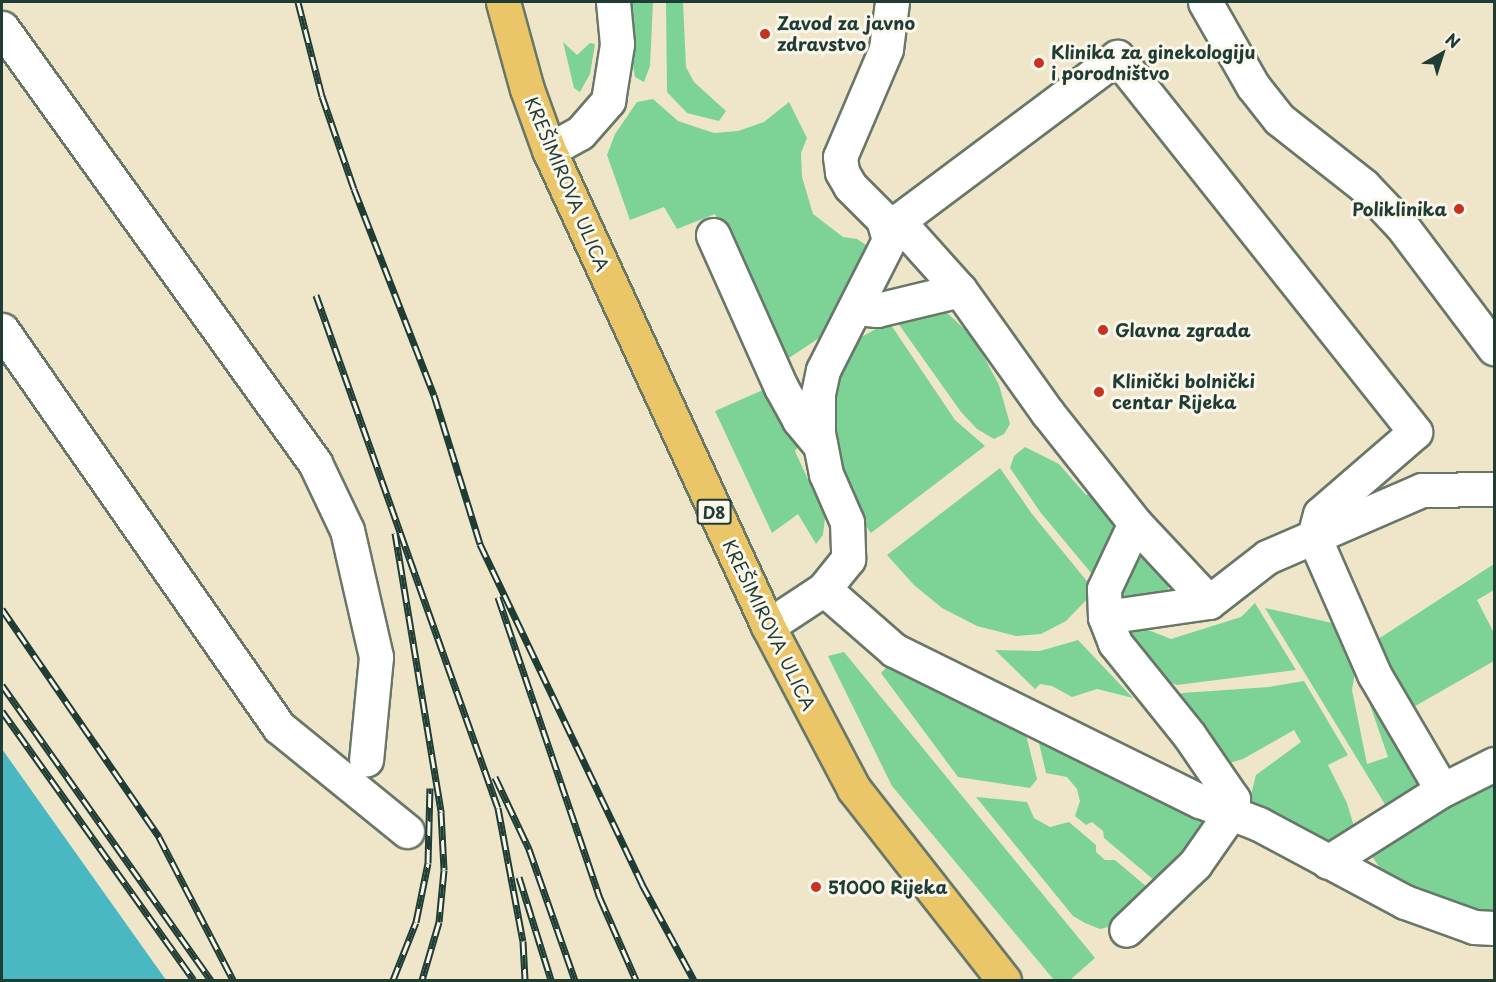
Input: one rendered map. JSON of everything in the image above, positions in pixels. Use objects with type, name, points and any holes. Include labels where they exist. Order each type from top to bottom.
[{"type":"main road","name":"KREŠIMIROVA ULICA","points":[[503,2],[527,89],[549,150],[768,626],[854,789],[1004,981]]},
{"type":"street","points":[[549,150],[580,133],[608,101],[617,44],[613,2]]},
{"type":"street","points":[[892,2],[886,49],[840,157],[842,172],[850,186],[892,223],[960,291],[1047,411],[1135,523],[1209,602]]},
{"type":"street","points":[[1205,2],[1253,86],[1279,119],[1364,186],[1402,226],[1494,348]]},
{"type":"street","points":[[2,28],[315,463],[347,530],[376,657],[366,760]]},
{"type":"street","points":[[768,626],[806,604],[824,589],[848,559],[847,522],[826,474],[820,445],[818,394],[823,370],[884,254],[892,223],[1117,57],[1415,432],[1320,514],[1314,537],[1374,674],[1442,790]]},
{"type":"street","points":[[713,234],[781,387],[799,420],[820,445]]},
{"type":"street","points":[[857,308],[877,310],[960,291]]},
{"type":"street","points":[[2,330],[279,728],[407,831]]},
{"type":"street","points":[[1105,617],[1209,602],[1267,557],[1422,490],[1494,489]]},
{"type":"street","points":[[1126,930],[1195,864],[1232,811],[1233,799],[1228,787],[1115,643],[1105,617],[1104,589],[1135,523]]},
{"type":"street","points":[[824,589],[894,650],[1200,801],[1232,811],[1435,915],[1474,927],[1494,928]]},
{"type":"street","points":[[1328,862],[1442,790],[1494,764]]},
{"type":"green space","points":[[623,2],[653,2],[650,66],[644,82],[635,77]]},
{"type":"green space","points":[[666,2],[683,2],[686,67],[694,82],[726,111],[719,121],[687,113],[667,92]]},
{"type":"green space","points":[[563,42],[577,55],[590,43],[595,44],[590,74],[580,92],[574,88]]},
{"type":"green space","points":[[653,99],[678,121],[714,133],[738,131],[764,122],[789,102],[807,138],[801,153],[802,177],[813,214],[843,237],[857,239],[866,245],[872,255],[854,299],[842,294],[819,338],[777,366],[715,214],[677,229],[664,207],[630,220],[607,155],[615,134],[637,102]]},
{"type":"green space","points":[[944,310],[974,338],[999,385],[1010,424],[1004,434],[994,439],[977,429],[961,412],[895,319]]},
{"type":"green space","points":[[889,322],[955,420],[985,446],[871,533],[857,514],[828,447],[835,371],[850,343]]},
{"type":"green space","points":[[770,387],[799,445],[795,451],[825,517],[823,535],[816,544],[798,514],[772,533],[715,411]]},
{"type":"green space","points":[[1025,447],[1059,464],[1086,495],[1093,492],[1123,519],[1097,580],[1041,513],[1010,468],[1014,456]]},
{"type":"green space","points":[[1000,468],[1032,514],[1095,591],[1066,621],[1041,634],[1016,636],[977,626],[942,608],[914,585],[887,555]]},
{"type":"green space","points":[[1138,550],[1169,580],[1169,586],[1166,593],[1128,604],[1118,598]]},
{"type":"green space","points":[[1494,564],[1494,590],[1477,600],[1494,633],[1494,661],[1410,709],[1372,643]]},
{"type":"green space","points":[[1255,603],[1296,670],[1177,685],[1156,677],[1125,628],[1133,624],[1171,639],[1241,617]]},
{"type":"green space","points":[[1265,608],[1341,625],[1356,666],[1352,690],[1367,764],[1388,757],[1369,702],[1368,686],[1423,783],[1386,806]]},
{"type":"green space","points":[[1078,640],[1133,698],[1097,689],[1072,697],[1052,686],[1040,684],[1035,689],[995,650],[1040,651]]},
{"type":"green space","points":[[844,652],[1095,958],[1070,980],[1054,980],[892,786],[828,656]]},
{"type":"green space","points":[[889,665],[1023,723],[1037,779],[1030,788],[958,777],[881,673]]},
{"type":"green space","points":[[1304,681],[1348,755],[1328,765],[1347,803],[1356,833],[1320,849],[1247,811],[1256,775],[1301,742],[1294,730],[1243,759],[1226,764],[1173,699],[1182,693],[1269,687]]},
{"type":"green space","points":[[1036,730],[1204,816],[1193,851],[1162,879],[1154,880],[1104,838],[1103,831],[1092,822],[1086,825],[1075,816],[1080,801],[1077,789],[1067,777],[1046,773]]},
{"type":"green space","points":[[1494,777],[1494,911],[1471,913],[1389,882],[1366,847]]},
{"type":"green space","points":[[976,797],[1027,802],[1034,818],[1050,827],[1069,822],[1096,845],[1096,852],[1105,860],[1115,860],[1154,893],[1116,925],[1100,929],[1085,923],[1073,916]]},
{"type":"water","points":[[2,749],[166,980],[2,980]]},
{"type":"railway","points":[[298,2],[322,96],[354,189],[434,395],[480,544],[642,884],[694,980]]},
{"type":"railway","points":[[316,295],[498,808],[523,941],[525,980]]},
{"type":"railway","points":[[395,533],[441,812],[444,870],[439,922],[422,980]]},
{"type":"railway","points":[[498,597],[600,898],[636,980]]},
{"type":"railway","points":[[2,609],[159,837],[233,980]]},
{"type":"railway","points":[[2,685],[211,980]]},
{"type":"railway","points":[[2,711],[194,980]]},
{"type":"railway","points":[[495,777],[529,849],[575,980]]},
{"type":"railway","points":[[393,980],[416,922],[428,863],[430,788]]},
{"type":"railway","points":[[519,877],[551,980]]},
{"type":"place","name":"Zavod za javno zdravstvo","points":[[765,34]]},
{"type":"place","name":"Klinika za ginekologiju i porodništvo","points":[[1039,63]]},
{"type":"place","name":"Poliklinika","points":[[1459,209]]},
{"type":"place","name":"Glavna zgrada","points":[[1103,330]]},
{"type":"place","name":"Klinički bolnički centar Rijeka","points":[[1099,392]]},
{"type":"place","name":"51000 Rijeka","points":[[816,887]]}]
